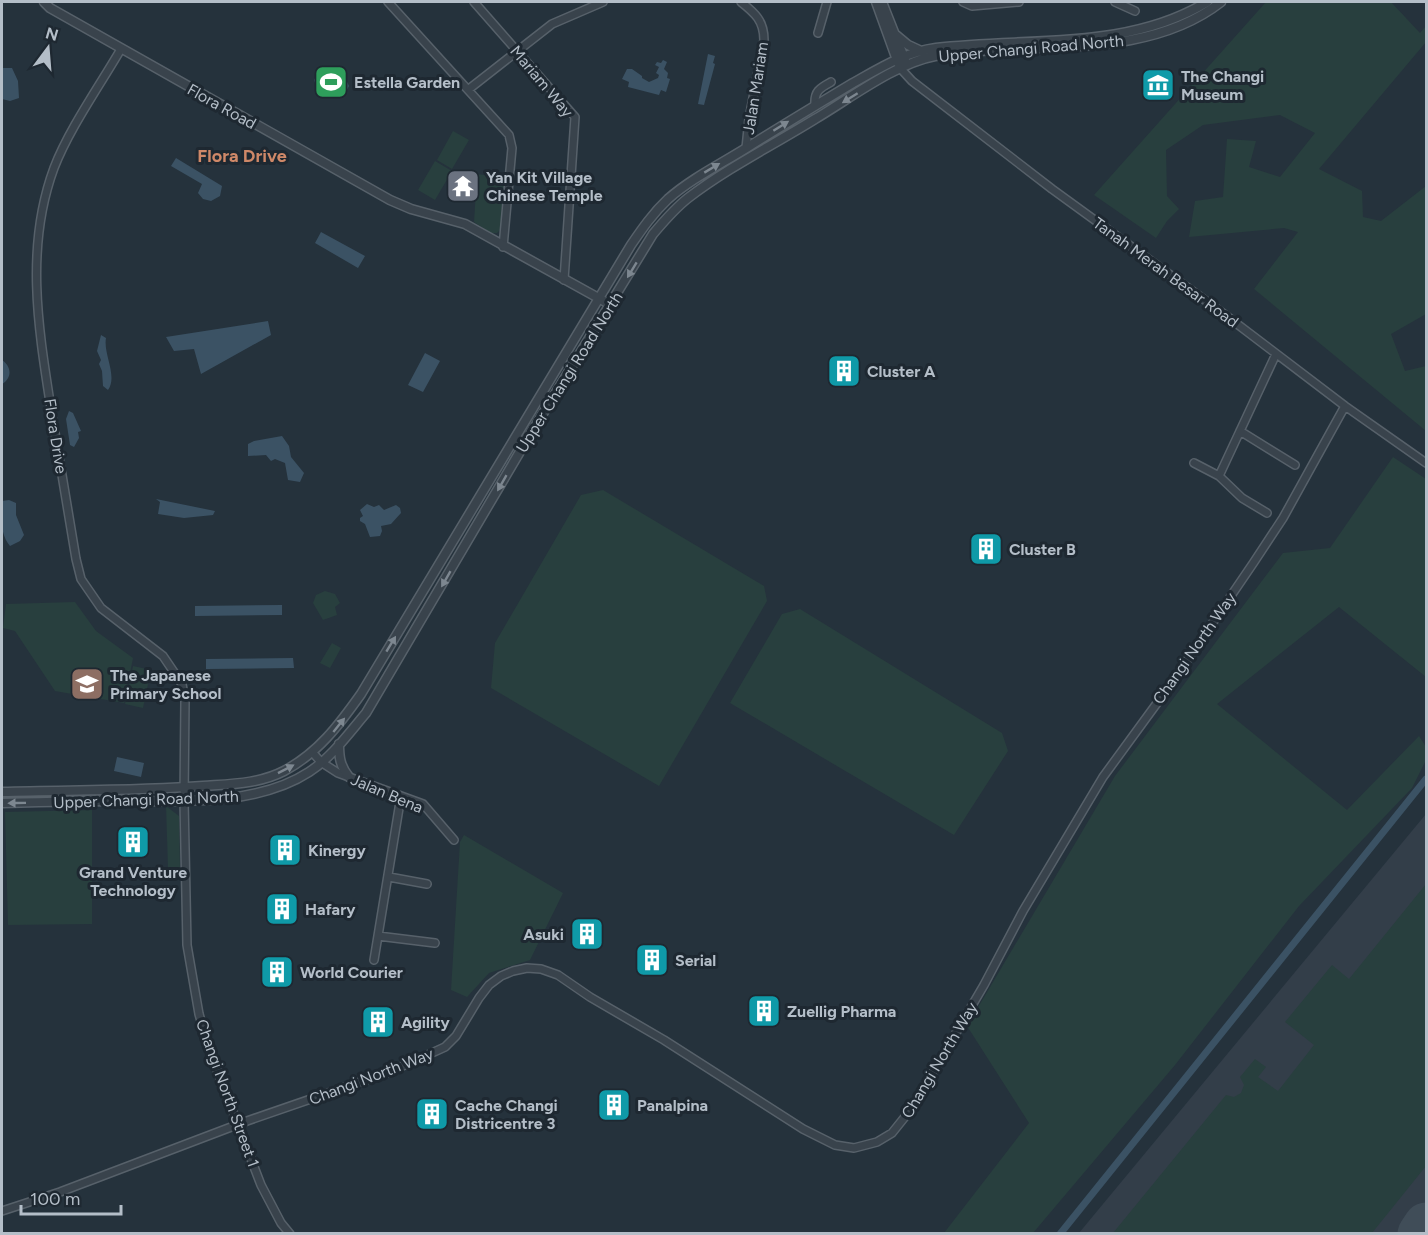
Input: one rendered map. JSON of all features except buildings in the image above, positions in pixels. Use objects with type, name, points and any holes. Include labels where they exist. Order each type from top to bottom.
[{"type":"street","name":"Flora Road","points":[[44,2],[50,8],[390,200],[411,209],[465,225],[503,247]]},
{"type":"street","points":[[388,2],[503,127],[511,140],[503,247],[611,305]]},
{"type":"street","name":"Mariam Way","points":[[474,2],[575,117],[564,280]]},
{"type":"street","points":[[469,89],[552,24],[603,2]]},
{"type":"street","name":"Jalan Mariam","points":[[741,2],[764,27],[764,40],[749,119],[746,148]]},
{"type":"street","points":[[818,33],[827,2]]},
{"type":"street","points":[[876,2],[892,45],[900,57]]},
{"type":"street","points":[[882,2],[895,35],[904,68]]},
{"type":"street","points":[[963,2],[972,6],[1019,2]]},
{"type":"street","points":[[1115,2],[1135,11]]},
{"type":"street","name":"Upper Changi Road North","points":[[2,792],[184,788],[257,781],[282,773],[314,753],[343,720],[361,694],[643,228],[656,211],[680,190],[700,175],[815,105],[900,57],[921,51],[980,44],[1084,39],[1120,34],[1167,22],[1207,2]]},
{"type":"street","name":"Upper Changi Road North","points":[[2,803],[235,797],[282,787],[309,773],[366,713],[528,438],[653,234],[681,204],[759,153],[871,85],[923,58],[982,51],[1122,41],[1169,29],[1196,18],[1221,2]]},
{"type":"street","points":[[895,35],[921,51]]},
{"type":"street","points":[[879,69],[892,45]]},
{"type":"street","name":"Flora Drive","points":[[122,49],[63,147],[49,185],[36,241],[39,323],[73,545],[81,579],[101,608],[163,656],[182,684],[185,701],[184,800]]},
{"type":"street","name":"Tanah Merah Besar Road","points":[[904,68],[909,77],[1038,179],[1426,464]]},
{"type":"street","name":"Upper Changi Road North","points":[[815,105],[819,88],[831,82]]},
{"type":"street","points":[[1219,476],[1276,354]]},
{"type":"street","name":"Changi North Way","points":[[2,1211],[389,1072],[445,1047],[456,1036],[489,986],[507,974],[527,968],[541,969],[558,975],[803,1129],[835,1145],[854,1148],[877,1142],[892,1133],[912,1108],[984,986],[1023,911],[1103,777],[1171,684],[1254,562],[1282,518],[1345,406]]},
{"type":"street","points":[[1240,431],[1295,465]]},
{"type":"street","points":[[1194,463],[1219,476],[1242,498],[1268,513]]},
{"type":"street","points":[[460,527],[476,528]]},
{"type":"street","points":[[339,744],[339,759],[349,777]]},
{"type":"street","name":"Jalan Bena","points":[[314,753],[321,762],[349,777],[428,808],[454,840]]},
{"type":"street","points":[[374,960],[401,796]]},
{"type":"street","name":"Changi North Street 1","points":[[184,800],[187,945],[199,1014],[209,1049],[261,1185],[281,1223],[290,1233]]},
{"type":"street","points":[[389,877],[427,884]]},
{"type":"street","points":[[378,936],[435,943]]},
{"type":"shaded area","points":[[708,54],[715,56],[713,63],[715,64],[704,105],[698,104]]},
{"type":"shaded area","points":[[663,60],[667,62],[664,69],[668,73],[667,78],[670,79],[666,92],[661,90],[659,95],[628,87],[629,82],[622,79],[627,69],[632,69],[649,82],[658,78],[659,75],[656,73],[659,67],[655,65]]},
{"type":"shaded area","points":[[2,68],[12,68],[18,81],[19,98],[10,101],[2,99]]},
{"type":"shaded area","name":"Estella Garden","points":[[324,68],[344,77],[349,86],[344,95],[339,96],[315,83],[314,80],[320,69]]},
{"type":"shaded area","points":[[176,158],[222,186],[220,196],[211,201],[203,199],[198,193],[202,184],[171,166]]},
{"type":"shaded area","points":[[321,232],[365,256],[358,268],[315,243]]},
{"type":"shaded area","points":[[268,321],[271,335],[201,374],[194,349],[174,351],[166,337]]},
{"type":"shaded area","points":[[101,335],[106,338],[106,351],[111,372],[111,384],[108,390],[103,386],[99,364],[101,360],[97,351]]},
{"type":"shaded area","points":[[425,353],[440,361],[423,392],[408,385]]},
{"type":"shaded area","points":[[2,360],[10,372],[8,379],[2,384]]},
{"type":"shaded area","points":[[69,411],[73,413],[81,431],[78,432],[79,438],[74,447],[70,445],[66,419]]},
{"type":"shaded area","points":[[282,436],[289,446],[291,457],[304,473],[300,482],[288,480],[285,463],[275,459],[271,461],[266,455],[248,456],[248,444]]},
{"type":"shaded area","points":[[156,499],[215,511],[213,515],[184,518],[158,514],[160,502]]},
{"type":"shaded area","points":[[9,500],[16,503],[16,515],[24,535],[20,541],[10,546],[4,536],[1,519],[2,501]]},
{"type":"shaded area","points":[[367,504],[374,507],[379,505],[384,510],[396,505],[400,508],[401,513],[391,524],[381,526],[380,536],[370,537],[365,524],[360,521],[363,516],[360,510]]},
{"type":"shaded area","points":[[282,605],[282,615],[195,616],[195,606]]},
{"type":"shaded area","points":[[293,658],[294,668],[206,669],[206,659]]},
{"type":"shaded area","points":[[117,757],[144,763],[141,777],[114,771]]},
{"type":"shaded area","points":[[1426,814],[1426,1233],[1079,1233]]},
{"type":"green space","points":[[1266,2],[1391,2],[1420,33],[1426,26],[1426,42],[1319,169],[1362,191],[1363,217],[1381,221],[1426,186],[1426,314],[1391,334],[1405,371],[1426,366],[1426,431],[1254,289],[1298,232],[1284,228],[1189,237],[1195,201],[1223,197],[1227,139],[1256,141],[1249,167],[1280,177],[1315,133],[1280,115],[1203,125],[1166,150],[1167,196],[1179,209],[1167,221],[1156,238],[1094,195]]},
{"type":"green space","points":[[453,131],[469,140],[452,169],[437,160]]},
{"type":"green space","points":[[435,161],[452,171],[435,200],[418,190]]},
{"type":"green space","points":[[477,174],[505,178],[501,229],[497,233],[491,233],[474,222]]},
{"type":"green space","points":[[1393,457],[1426,479],[1426,677],[1339,607],[1217,704],[1347,810],[1419,736],[1426,747],[1426,760],[1412,788],[1299,906],[1175,1065],[1033,1233],[944,1233],[1029,1123],[967,1026],[1115,776],[1283,553],[1330,548]]},
{"type":"green space","points":[[603,490],[764,586],[767,601],[659,786],[491,688],[495,643],[581,495]]},
{"type":"green space","points":[[325,591],[335,594],[340,603],[335,607],[337,615],[323,620],[313,603],[316,595]]},
{"type":"green space","points":[[75,602],[96,631],[133,658],[124,703],[55,691],[15,631],[3,628],[6,604]]},
{"type":"green space","points":[[800,609],[1002,733],[1008,751],[954,835],[730,703],[782,614]]},
{"type":"green space","points":[[332,643],[341,648],[330,668],[320,663]]},
{"type":"green space","points":[[133,666],[151,670],[143,708],[125,704]]},
{"type":"green space","points":[[166,806],[179,816],[180,869],[168,868]]},
{"type":"green space","points":[[92,810],[92,924],[8,925],[5,812]]},
{"type":"green space","points":[[464,835],[563,893],[530,960],[489,973],[467,997],[451,990],[460,842]]},
{"type":"green space","points":[[1426,884],[1426,1166],[1372,1233],[1113,1233],[1226,1095],[1234,1097],[1241,1093],[1244,1085],[1240,1077],[1255,1059],[1266,1067],[1258,1077],[1278,1091],[1314,1045],[1285,1022],[1332,965],[1349,979]]},
{"type":"waterway","points":[[1060,1234],[1426,779]]},
{"type":"runway","points":[[1420,1234],[1426,1225]]},
{"type":"place","name":"Estella Garden","points":[[331,82]]},
{"type":"place","name":"The Changi Museum","points":[[1158,85]]},
{"type":"place","name":"Yan Kit Village Chinese Temple","points":[[463,186]]},
{"type":"place","name":"Cluster A","points":[[844,371]]},
{"type":"place","name":"Cluster B","points":[[986,549]]},
{"type":"place","name":"The Japanese Primary School","points":[[87,684]]},
{"type":"place","name":"Grand Venture Technology","points":[[133,842]]},
{"type":"place","name":"Kinergy","points":[[285,850]]},
{"type":"place","name":"Hafary","points":[[282,909]]},
{"type":"place","name":"Asuki","points":[[587,934]]},
{"type":"place","name":"Serial","points":[[652,960]]},
{"type":"place","name":"World Courier","points":[[277,972]]},
{"type":"place","name":"Zuellig Pharma","points":[[764,1011]]},
{"type":"place","name":"Agility","points":[[378,1022]]},
{"type":"place","name":"Panalpina","points":[[614,1105]]},
{"type":"place","name":"Cache Changi Districentre 3","points":[[432,1114]]},
{"type":"district","name":"Flora Drive","points":[[242,156]]}]
